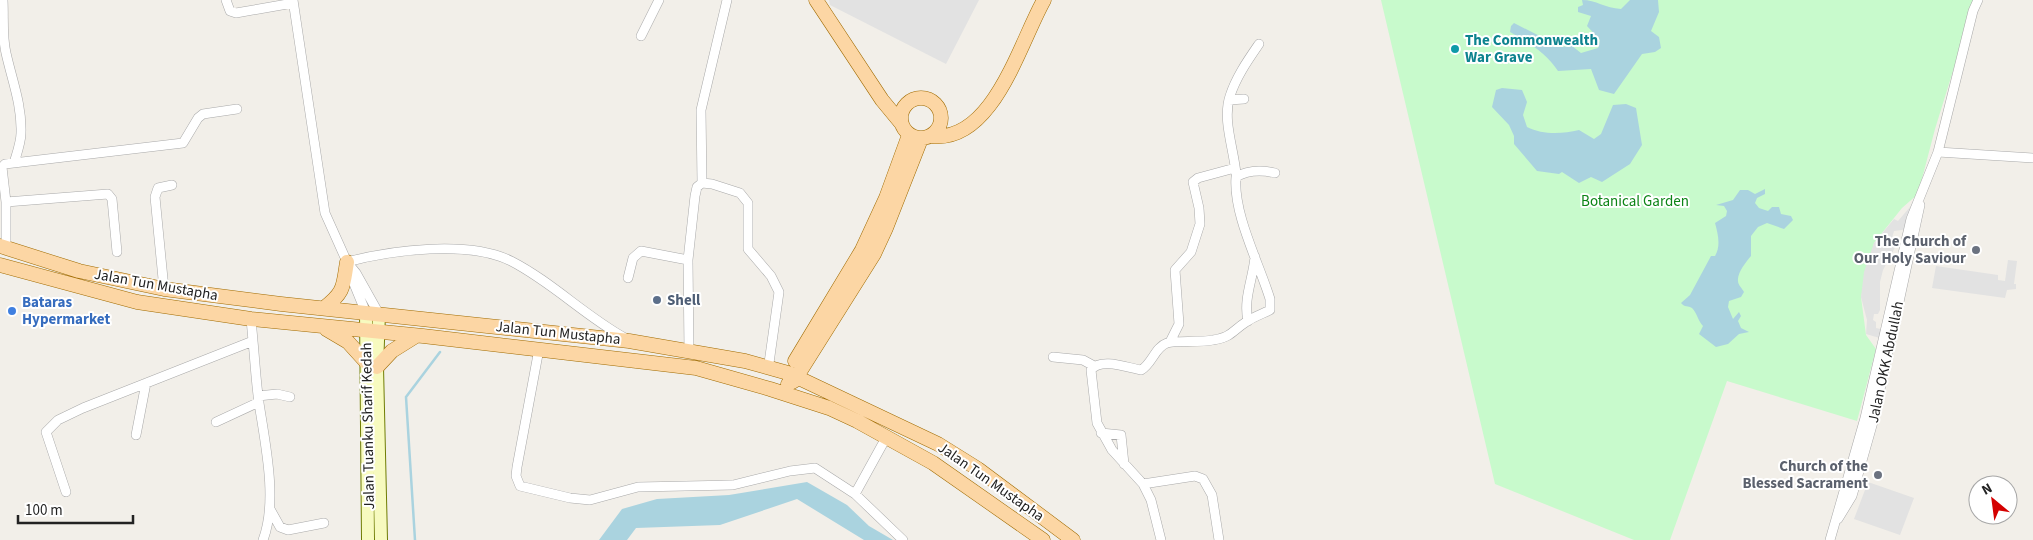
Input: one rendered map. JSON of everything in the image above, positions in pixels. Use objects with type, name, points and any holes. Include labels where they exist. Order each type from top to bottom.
[{"type":"main road","points":[[816,0],[882,100],[901,123],[920,137],[938,137],[957,133],[983,115],[996,96],[1026,35],[1038,4]]},
{"type":"main road","points":[[791,378],[810,347],[862,250],[886,198],[920,137],[940,126],[941,112],[938,106],[926,98],[920,98],[907,104],[903,109],[901,123]]},
{"type":"main road","name":"Jalan Tun Mustapha","points":[[3,247],[79,271],[164,289],[452,323],[630,341],[745,361],[869,410],[938,444],[978,469],[1073,540]]},
{"type":"main road","points":[[324,308],[338,298],[342,289],[347,262]]},
{"type":"main road","points":[[0,265],[137,302],[250,319],[539,349],[791,378],[829,408]]},
{"type":"main road","name":"Jalan Tuanku Sharif Kedah","points":[[368,540],[373,313]]},
{"type":"main road","points":[[318,325],[348,342],[372,365],[419,336]]},
{"type":"main road","points":[[745,361],[787,362],[810,347]]},
{"type":"main road","points":[[810,347],[811,366],[817,378],[827,386],[857,400],[869,410]]},
{"type":"main road","name":"Jalan Tuanku Sharif Kedah","points":[[372,365],[380,540]]},
{"type":"main road","points":[[696,368],[829,408],[887,436],[973,489],[1044,540]]},
{"type":"street","points":[[3,0],[1,16],[3,54],[17,89],[21,124],[21,134],[14,162]]},
{"type":"street","points":[[226,0],[230,11],[236,13],[293,1],[325,213],[347,262],[356,273],[373,313]]},
{"type":"street","points":[[641,36],[660,0]]},
{"type":"street","points":[[702,183],[701,110],[727,0]]},
{"type":"street","name":"Jalan OKK Abdullah","points":[[1830,540],[1865,418],[1911,219],[1938,152],[1973,11],[1978,0]]},
{"type":"street","points":[[1161,540],[1151,500],[1143,484],[1124,464],[1101,433],[1095,411],[1091,370],[1094,366],[1103,363],[1141,370],[1162,346],[1170,342],[1198,343],[1220,339],[1230,335],[1248,321],[1268,312],[1272,308],[1238,203],[1236,172],[1228,123],[1229,100],[1239,75],[1258,44]]},
{"type":"street","points":[[1229,100],[1244,99]]},
{"type":"street","points":[[3,247],[6,202],[2,167],[4,164],[184,143],[198,118],[203,114],[237,109]]},
{"type":"street","points":[[1938,152],[2033,158]]},
{"type":"street","points":[[1170,342],[1179,324],[1175,270],[1191,252],[1200,224],[1199,208],[1193,182],[1198,178],[1236,172],[1275,173]]},
{"type":"street","points":[[689,352],[688,260],[695,196],[697,187],[702,183],[712,184],[740,193],[748,203],[748,249],[770,276],[779,292],[770,363]]},
{"type":"street","points":[[164,289],[156,196],[158,188],[172,185]]},
{"type":"street","points":[[6,202],[108,194],[112,199],[117,252]]},
{"type":"street","points":[[347,262],[370,255],[430,248],[499,256],[513,262],[630,341]]},
{"type":"street","points":[[628,278],[633,258],[641,250],[688,260]]},
{"type":"street","points":[[1248,321],[1247,295],[1252,279],[1255,255]]},
{"type":"street","points":[[347,262],[349,276],[373,313]]},
{"type":"street","points":[[250,319],[265,437],[270,509],[268,528],[264,540]]},
{"type":"street","points":[[66,492],[46,432],[50,426],[83,408],[253,341]]},
{"type":"street","points":[[539,349],[517,467],[516,476],[520,486],[570,498],[590,500],[638,487],[733,485],[790,471],[814,468],[854,494],[903,540]]},
{"type":"street","points":[[1054,357],[1083,360],[1094,366]]},
{"type":"street","points":[[136,435],[146,383]]},
{"type":"street","points":[[216,422],[259,399],[277,394],[290,397]]},
{"type":"street","points":[[1101,433],[1118,433],[1121,435],[1124,464]]},
{"type":"street","points":[[854,494],[887,436]]},
{"type":"street","points":[[1143,484],[1194,476],[1203,479],[1212,495],[1219,540]]},
{"type":"street","points":[[270,509],[280,527],[288,530],[324,523]]},
{"type":"green space","name":"Botanical Garden","points":[[1381,0],[1975,0],[1935,129],[1918,194],[1902,208],[1874,243],[1861,297],[1866,335],[1876,349],[1857,421],[1727,381],[1670,540],[1634,540],[1495,484]]},
{"type":"shaded area","points":[[829,0],[979,0],[946,64],[830,5]]},
{"type":"shaded area","points":[[1921,197],[1911,225],[1902,230],[1894,231],[1892,238],[1899,240],[1883,270],[1880,282],[1880,310],[1878,314],[1874,314],[1873,320],[1876,322],[1876,328],[1885,330],[1883,339],[1866,334],[1867,320],[1861,297],[1864,272],[1874,243],[1894,219],[1898,221],[1914,199]]},
{"type":"shaded area","points":[[2008,260],[2017,261],[2014,284],[2016,284],[2016,289],[2007,290],[2005,298],[1932,288],[1936,266],[1998,275],[1998,280],[2005,281]]},
{"type":"shaded area","points":[[1868,482],[1914,498],[1900,535],[1854,519]]},
{"type":"water","points":[[1582,0],[1621,9],[1630,0],[1658,0],[1659,12],[1651,31],[1659,37],[1661,48],[1655,52],[1642,54],[1614,94],[1599,90],[1591,69],[1558,71],[1536,49],[1510,32],[1511,26],[1514,23],[1561,47],[1572,46],[1581,53],[1598,48],[1600,40],[1587,26],[1591,16],[1578,12],[1578,7],[1583,5]]},
{"type":"water","points":[[1502,88],[1522,90],[1527,102],[1523,115],[1527,127],[1546,133],[1579,130],[1594,139],[1601,134],[1613,105],[1626,104],[1636,108],[1642,145],[1630,164],[1602,182],[1591,177],[1579,183],[1562,172],[1559,174],[1537,171],[1514,144],[1514,136],[1509,125],[1492,107],[1496,90]]},
{"type":"water","points":[[1765,189],[1765,194],[1757,198],[1755,203],[1759,208],[1768,211],[1772,207],[1779,207],[1781,214],[1791,216],[1793,220],[1784,229],[1767,223],[1758,227],[1751,236],[1751,256],[1742,268],[1738,278],[1744,292],[1741,297],[1729,301],[1728,307],[1733,319],[1739,312],[1741,316],[1738,321],[1741,328],[1749,332],[1739,334],[1728,344],[1716,347],[1699,334],[1703,326],[1694,310],[1681,303],[1690,295],[1711,256],[1715,256],[1717,252],[1718,240],[1715,223],[1726,216],[1727,211],[1724,206],[1716,205],[1733,200],[1740,190],[1748,190],[1755,194]]},
{"type":"water","points":[[807,482],[847,505],[869,526],[893,540],[864,540],[797,499],[720,525],[636,528],[627,540],[599,540],[622,509],[657,499],[729,495]]},
{"type":"waterway","points":[[415,540],[406,397],[440,352]]},
{"type":"place","name":"The Commonwealth War Grave","points":[[1455,49]]},
{"type":"place","name":"The Church of Our Holy Saviour","points":[[1976,250]]},
{"type":"place","name":"Shell","points":[[657,300]]},
{"type":"place","name":"Bataras Hypermarket","points":[[12,311]]},
{"type":"place","name":"Church of the Blessed Sacrament","points":[[1878,475]]}]
